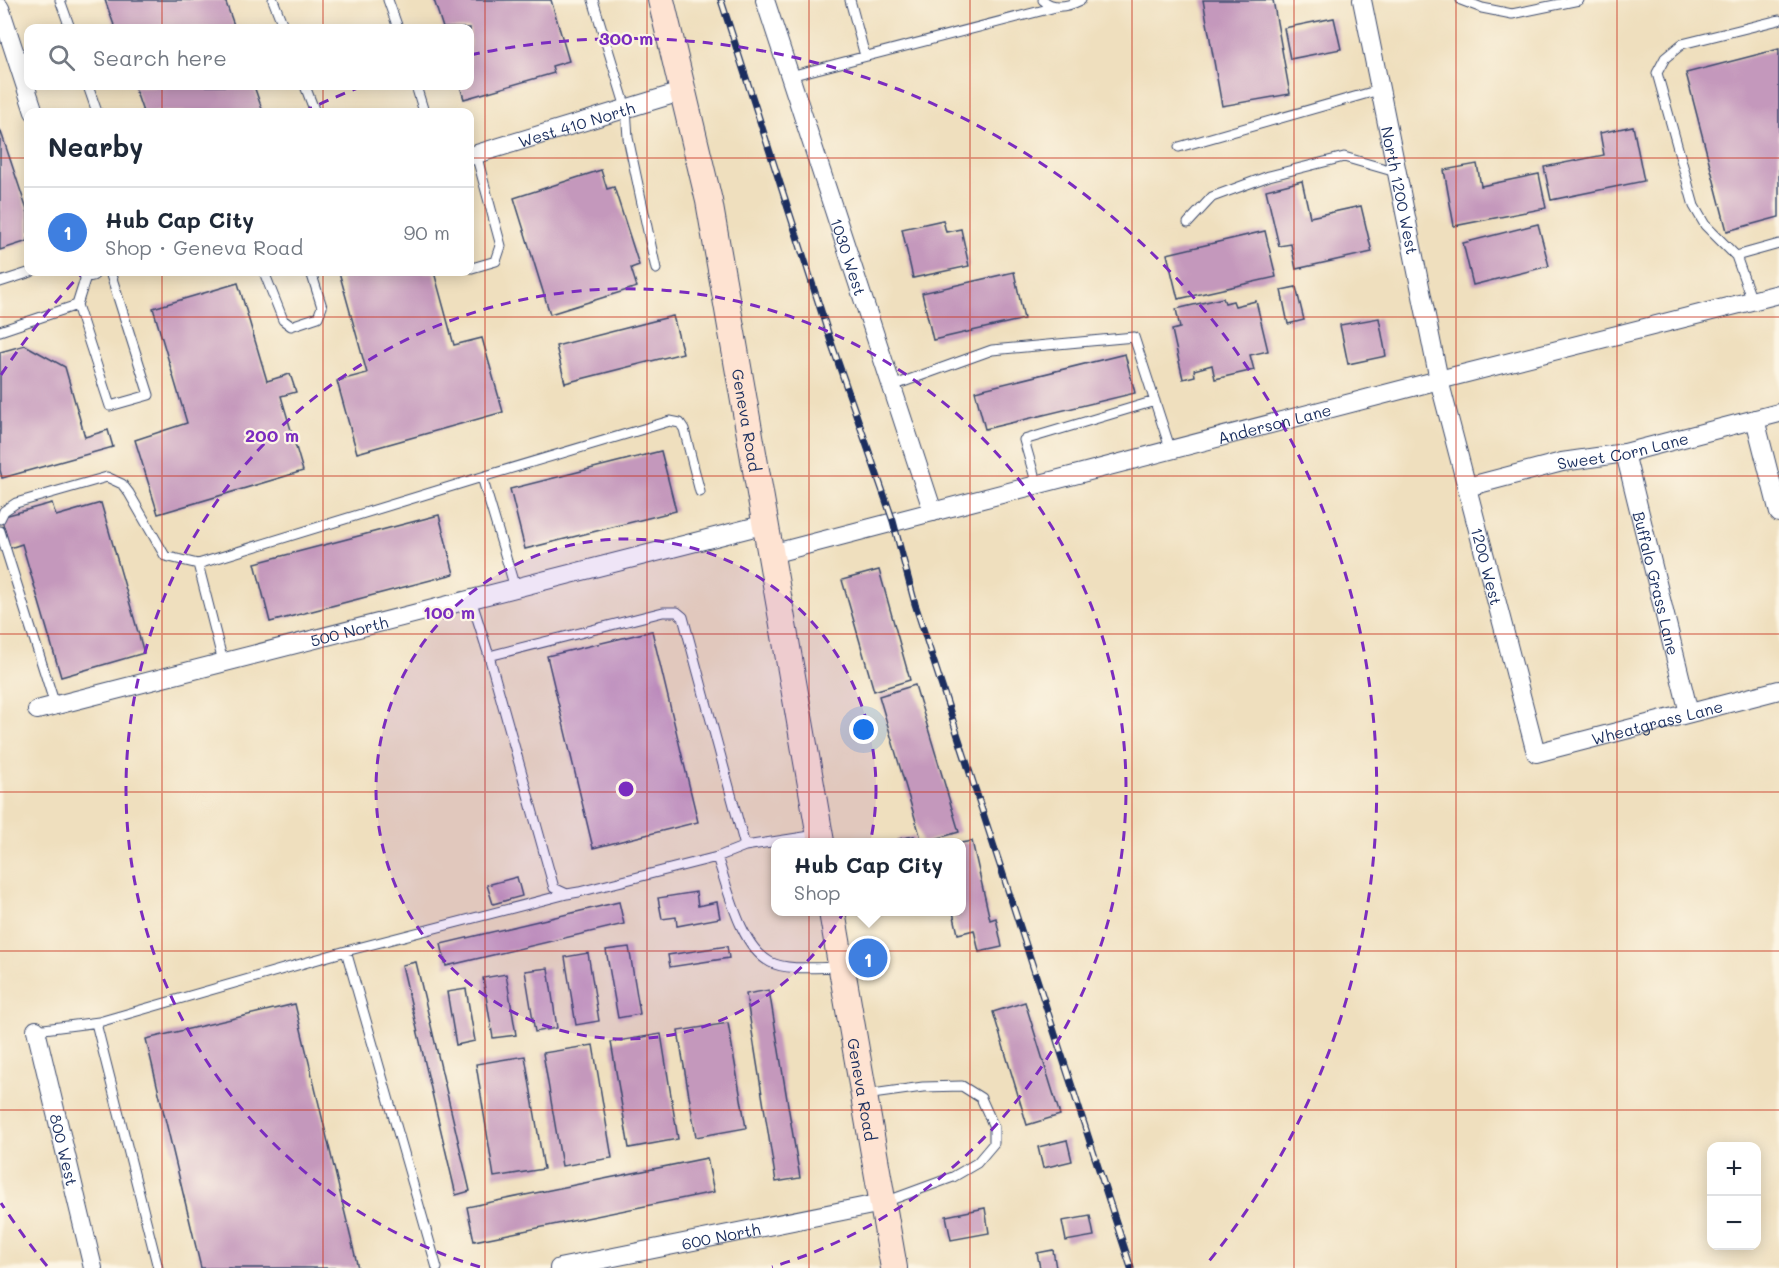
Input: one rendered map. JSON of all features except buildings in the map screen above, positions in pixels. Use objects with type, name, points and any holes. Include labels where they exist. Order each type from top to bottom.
[{"type":"main road","name":"Geneva Road","points":[[661,0],[709,201],[820,838]]},
{"type":"main road","name":"Geneva Road","points":[[833,916],[894,1268]]},
{"type":"street","name":"1030 West","points":[[765,0],[933,512]]},
{"type":"street","name":"North 1200 West","points":[[1362,0],[1439,380]]},
{"type":"street","points":[[1,17],[24,83]]},
{"type":"street","points":[[26,90],[33,108]]},
{"type":"street","name":"West 410 North","points":[[474,155],[684,91]]},
{"type":"street","name":"Anderson Lane","points":[[771,554],[1779,294]]},
{"type":"street","name":"1200 West","points":[[1439,380],[1536,753]]},
{"type":"street","name":"Sweet Corn Lane","points":[[1467,488],[1562,462],[1625,453],[1779,413]]},
{"type":"street","points":[[1755,419],[1779,513]]},
{"type":"street","name":"Buffalo Grass Lane","points":[[1625,453],[1689,713]]},
{"type":"street","name":"500 North","points":[[37,710],[766,524]]},
{"type":"street","name":"Wheatgrass Lane","points":[[1536,753],[1779,690]]},
{"type":"street","name":"800 West","points":[[36,1030],[93,1268]]},
{"type":"street","name":"600 North","points":[[560,1268],[882,1203]]},
{"type":"lane","points":[[60,0],[69,24]]},
{"type":"lane","points":[[273,0],[282,24]]},
{"type":"lane","points":[[388,0],[397,24]]},
{"type":"lane","points":[[593,0],[626,108],[628,138],[656,269]]},
{"type":"lane","points":[[850,0],[865,56]]},
{"type":"lane","points":[[1043,0],[1056,6]]},
{"type":"lane","points":[[790,76],[1081,0]]},
{"type":"lane","points":[[1461,0],[1482,8],[1512,14],[1579,0]]},
{"type":"lane","points":[[1752,301],[1736,256],[1705,225],[1694,206],[1657,73],[1665,58],[1682,44],[1779,20]]},
{"type":"lane","points":[[89,90],[96,108]]},
{"type":"lane","points":[[307,90],[313,108]]},
{"type":"lane","points":[[417,90],[423,108]]},
{"type":"lane","points":[[1179,147],[1379,90]]},
{"type":"lane","points":[[1188,222],[1212,197],[1269,176],[1344,157],[1396,172]]},
{"type":"lane","points":[[474,158],[501,246],[496,261],[474,267]]},
{"type":"lane","points":[[1736,256],[1779,244]]},
{"type":"lane","points":[[0,282],[24,274]]},
{"type":"lane","points":[[87,276],[76,305],[110,406],[149,394],[111,276]]},
{"type":"lane","points":[[266,276],[283,320],[291,326],[318,317],[322,307],[312,276]]},
{"type":"lane","points":[[0,331],[76,305]]},
{"type":"lane","points":[[892,386],[992,350],[1134,337],[1171,451]]},
{"type":"lane","points":[[1037,485],[1024,440],[1155,400]]},
{"type":"lane","points":[[0,519],[4,510],[16,503],[107,477],[122,483],[165,556],[198,564],[670,422],[680,423],[684,429],[700,492]]},
{"type":"lane","points":[[482,477],[515,588]]},
{"type":"lane","points":[[0,531],[55,705]]},
{"type":"lane","points":[[198,564],[223,662]]},
{"type":"lane","points":[[471,599],[554,888],[567,894]]},
{"type":"lane","points":[[489,656],[663,612],[677,612],[683,617],[745,846]]},
{"type":"lane","points":[[36,1030],[99,1022],[346,951],[717,857],[745,846],[771,844]]},
{"type":"lane","points":[[717,857],[743,931],[753,950],[772,963],[793,967],[842,967]]},
{"type":"lane","points":[[346,951],[437,1268]]},
{"type":"lane","points":[[99,1022],[97,1027],[158,1268]]},
{"type":"lane","points":[[864,1095],[923,1087],[963,1086],[981,1098],[994,1127],[994,1143],[977,1163],[953,1178],[882,1203]]},
{"type":"railway","points":[[721,0],[831,342],[893,521],[915,604],[1131,1268]]},
{"type":"place","name":"Hub Cap City","points":[[868,958]]}]
